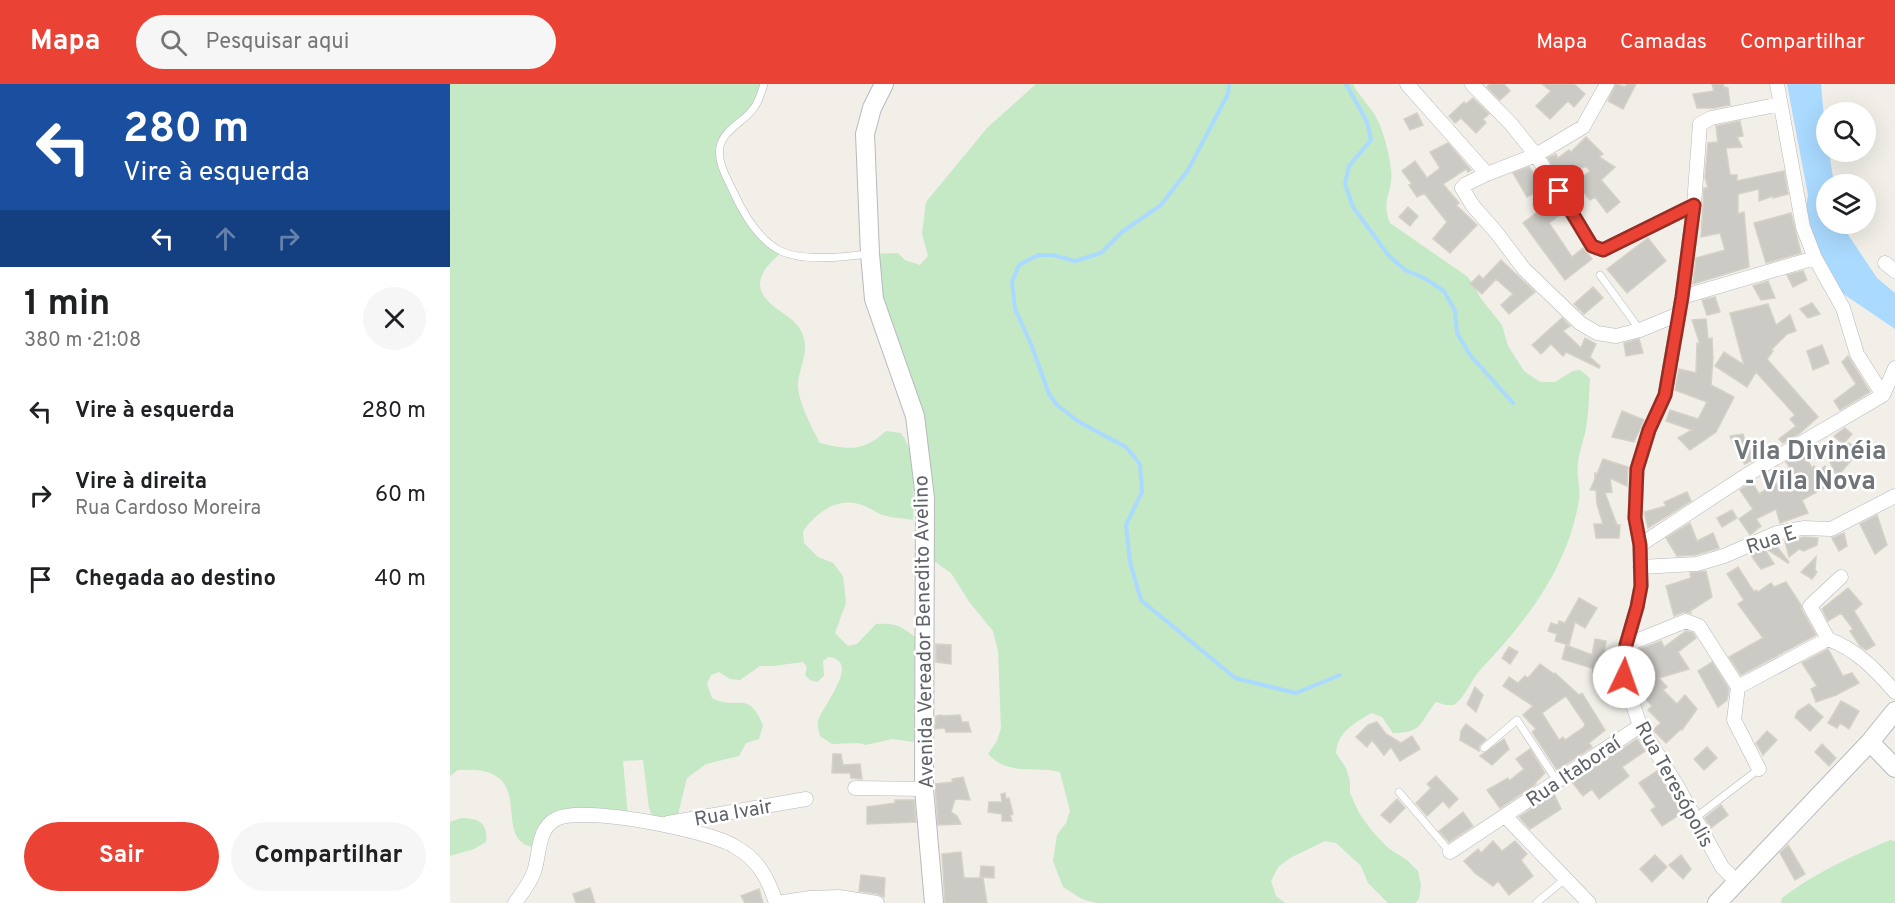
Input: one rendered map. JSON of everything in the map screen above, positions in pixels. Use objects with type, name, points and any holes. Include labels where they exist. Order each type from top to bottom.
[{"type":"main road","name":"Avenida Vereador Benedito Avelino","points":[[884,84],[872,108],[865,134],[870,254],[874,299],[915,416],[925,498],[924,789],[934,903]]},
{"type":"main road","points":[[1717,903],[1870,742],[1895,711]]},
{"type":"main road","points":[[1870,742],[1895,768]]},
{"type":"street","points":[[1472,84],[1511,124],[1536,155],[1592,246],[1603,250],[1694,205]]},
{"type":"street","points":[[1607,84],[1583,127],[1536,155],[1487,174],[1462,188],[1473,206],[1524,269],[1581,323],[1597,333],[1616,336],[1640,330],[1679,314]]},
{"type":"street","points":[[1777,84],[1803,227],[1815,258],[1843,308],[1857,354],[1883,395]]},
{"type":"street","points":[[1413,86],[1487,174]]},
{"type":"street","name":"Rua Teresópolis","points":[[1737,882],[1722,867],[1640,726],[1624,677],[1626,645],[1641,586],[1640,545],[1635,518],[1637,469],[1649,430],[1665,395],[1682,297],[1694,205],[1700,124],[1711,118],[1780,104]]},
{"type":"street","points":[[1682,297],[1815,258]]},
{"type":"street","points":[[1640,545],[1745,476],[1883,395],[1895,368]]},
{"type":"street","name":"Rua E","points":[[1640,567],[1698,564],[1724,556],[1778,533],[1803,528],[1831,529],[1895,496]]},
{"type":"street","points":[[1841,577],[1810,606],[1828,639],[1862,657],[1895,692]]},
{"type":"street","points":[[1626,645],[1686,621],[1699,626],[1738,687],[1734,720],[1759,769]]},
{"type":"street","points":[[1738,687],[1828,639]]},
{"type":"street","name":"Rua Itaboraí","points":[[1450,852],[1640,726]]},
{"type":"street","points":[[855,788],[924,789]]},
{"type":"street","name":"Rua Ivair","points":[[660,824],[806,799]]},
{"type":"street","name":"Rua Ivair","points":[[515,903],[528,885],[534,871],[540,839],[546,827],[555,820],[569,815],[588,814],[660,824],[707,836],[734,846],[759,867],[769,881],[777,903]]},
{"type":"street","name":"Rua Itaboraí","points":[[1506,817],[1590,903]]},
{"type":"street","points":[[777,903],[839,897],[877,903]]},
{"type":"lane","points":[[764,84],[752,111],[724,137],[720,148],[723,168],[741,207],[760,235],[782,252],[805,257],[846,257],[870,254]]},
{"type":"lane","points":[[1600,275],[1640,330]]},
{"type":"lane","points":[[1484,748],[1517,720],[1557,781]]},
{"type":"lane","points":[[1695,818],[1759,769]]},
{"type":"lane","points":[[1399,792],[1450,852]]},
{"type":"lane","points":[[1536,903],[1566,879]]},
{"type":"green space","points":[[450,84],[764,84],[759,99],[736,125],[720,148],[723,168],[761,235],[782,252],[766,268],[760,284],[764,297],[793,321],[802,333],[805,352],[798,390],[802,406],[820,443],[855,448],[870,443],[886,431],[901,433],[910,452],[912,463],[913,520],[884,515],[858,504],[838,504],[819,514],[808,525],[803,531],[804,543],[818,557],[833,563],[843,576],[846,603],[835,633],[848,646],[857,644],[876,624],[897,626],[915,637],[914,742],[892,739],[866,745],[832,744],[820,736],[818,722],[837,686],[842,667],[838,660],[828,657],[823,661],[824,676],[817,682],[805,675],[807,667],[803,662],[760,666],[740,680],[730,679],[719,672],[711,675],[707,684],[712,698],[721,702],[741,703],[752,707],[763,725],[759,739],[746,743],[739,756],[706,764],[687,778],[678,814],[666,820],[653,818],[649,808],[643,760],[623,761],[628,816],[553,815],[532,847],[521,842],[515,833],[507,788],[499,779],[487,772],[476,770],[458,770],[450,776]]},
{"type":"green space","points":[[1036,84],[1353,84],[1374,114],[1386,143],[1391,169],[1391,184],[1386,207],[1390,223],[1468,277],[1482,300],[1502,325],[1508,346],[1524,371],[1540,382],[1555,382],[1573,371],[1580,370],[1590,378],[1587,422],[1579,455],[1579,500],[1574,525],[1566,548],[1543,592],[1514,632],[1477,673],[1462,697],[1454,705],[1436,702],[1415,729],[1403,733],[1393,733],[1382,717],[1371,713],[1348,729],[1337,745],[1336,753],[1346,768],[1350,781],[1350,793],[1359,813],[1388,848],[1407,860],[1418,871],[1421,885],[1419,899],[1415,903],[1388,903],[1368,883],[1361,866],[1336,843],[1325,841],[1290,858],[1278,867],[1271,881],[1276,896],[1285,903],[1096,903],[1082,899],[1063,887],[1053,861],[1057,835],[1066,823],[1070,811],[1060,772],[1005,766],[988,754],[997,741],[1001,728],[998,651],[993,631],[970,603],[951,573],[925,555],[925,498],[870,254],[898,253],[905,260],[920,265],[928,256],[922,234],[926,202],[987,128]]},
{"type":"green space","points":[[461,818],[473,819],[481,823],[484,826],[486,842],[474,849],[450,856],[450,822]]},
{"type":"green space","points":[[1890,840],[1895,841],[1895,903],[1781,903],[1782,898],[1821,873]]},
{"type":"water","points":[[1787,84],[1821,84],[1823,102],[1816,102],[1816,162],[1831,162],[1832,174],[1816,174],[1816,234],[1848,234],[1877,278],[1895,293],[1895,329],[1842,293],[1819,256],[1805,214],[1808,195]]},
{"type":"building","points":[[1490,84],[1504,84],[1510,91],[1500,100],[1487,87]]},
{"type":"building","points":[[1542,84],[1574,84],[1585,94],[1574,107],[1568,101],[1550,119],[1536,106],[1551,91]]},
{"type":"building","points":[[1616,84],[1625,87],[1627,84],[1636,84],[1623,109],[1608,101]]},
{"type":"building","points":[[1712,84],[1723,84],[1728,88],[1730,105],[1697,108],[1693,94],[1714,91]]},
{"type":"building","points":[[1473,98],[1489,114],[1483,119],[1486,123],[1476,133],[1461,118],[1455,123],[1449,116],[1464,102],[1466,104]]},
{"type":"building","points":[[1417,113],[1423,125],[1410,130],[1404,119]]},
{"type":"building","points":[[1740,121],[1743,136],[1737,137],[1742,147],[1726,148],[1730,175],[1737,175],[1737,181],[1784,171],[1788,194],[1759,201],[1759,189],[1738,194],[1738,214],[1744,212],[1749,267],[1693,284],[1696,258],[1725,250],[1720,233],[1701,237],[1704,188],[1708,188],[1705,177],[1708,143],[1718,142],[1716,126]]},
{"type":"building","points":[[1586,137],[1603,154],[1599,157],[1615,167],[1601,180],[1620,202],[1607,213],[1595,197],[1590,200],[1576,182],[1590,171],[1586,166],[1561,179],[1548,158],[1556,154],[1558,158],[1569,150],[1571,152]]},
{"type":"building","points":[[1448,143],[1471,170],[1468,172],[1466,169],[1443,184],[1459,203],[1456,205],[1477,225],[1450,253],[1433,239],[1447,222],[1424,193],[1417,197],[1409,185],[1412,184],[1402,171],[1415,161],[1427,178],[1440,168],[1430,152]]},
{"type":"building","points":[[1529,167],[1544,188],[1527,197],[1513,173]]},
{"type":"building","points":[[1552,201],[1561,214],[1549,223],[1572,257],[1583,248],[1592,259],[1565,280],[1523,223]]},
{"type":"building","points":[[1408,207],[1418,216],[1410,226],[1399,217]]},
{"type":"building","points":[[1791,213],[1801,253],[1766,263],[1754,223]]},
{"type":"building","points":[[1648,238],[1666,261],[1627,293],[1607,269]]},
{"type":"building","points":[[1501,260],[1535,292],[1509,314],[1501,305],[1513,294],[1496,279],[1482,294],[1470,284],[1479,275],[1483,279]]},
{"type":"building","points":[[1803,271],[1807,280],[1793,287],[1787,275]]},
{"type":"building","points":[[1768,281],[1775,298],[1761,300],[1753,286]]},
{"type":"building","points":[[1593,287],[1603,298],[1584,314],[1574,304]]},
{"type":"building","points":[[1715,297],[1720,312],[1707,315],[1702,300]]},
{"type":"building","points":[[1812,303],[1820,314],[1808,318],[1800,309]]},
{"type":"building","points":[[1768,304],[1776,325],[1790,315],[1796,331],[1787,334],[1771,350],[1773,351],[1767,359],[1818,417],[1799,434],[1783,443],[1779,439],[1796,426],[1790,419],[1795,415],[1756,372],[1747,387],[1715,366],[1724,352],[1744,365],[1730,313]]},
{"type":"building","points":[[1562,318],[1570,326],[1563,331],[1581,348],[1585,338],[1596,344],[1590,357],[1600,366],[1599,368],[1566,352],[1563,356],[1551,344],[1541,354],[1532,345]]},
{"type":"building","points":[[1706,319],[1708,339],[1712,338],[1711,385],[1734,397],[1716,432],[1690,450],[1678,438],[1692,430],[1666,421],[1670,410],[1698,419],[1707,402],[1675,390],[1679,369],[1696,373],[1697,343],[1700,344],[1692,320]]},
{"type":"building","points":[[1639,339],[1643,353],[1626,356],[1624,343]]},
{"type":"building","points":[[1822,345],[1829,363],[1813,370],[1807,351]]},
{"type":"building","points":[[1848,356],[1870,392],[1840,410],[1834,401],[1856,384],[1842,362]]},
{"type":"building","points":[[1622,411],[1644,420],[1634,442],[1612,437]]},
{"type":"building","points":[[1845,428],[1852,434],[1843,444],[1834,436]]},
{"type":"building","points":[[1743,434],[1756,458],[1745,464],[1730,436]]},
{"type":"building","points":[[1849,443],[1859,451],[1837,477],[1830,462]]},
{"type":"building","points":[[1804,452],[1812,468],[1814,466],[1818,473],[1825,466],[1830,483],[1802,500],[1808,513],[1780,523],[1776,509],[1756,519],[1761,526],[1750,535],[1739,519],[1753,509],[1740,490],[1752,482],[1759,494],[1776,483],[1779,490],[1796,477],[1786,462]]},
{"type":"building","points":[[1603,459],[1628,467],[1627,486],[1610,478],[1612,492],[1605,493],[1617,525],[1620,525],[1619,538],[1596,538],[1594,524],[1603,524],[1597,504],[1596,490],[1590,490],[1595,473],[1597,474]]},
{"type":"building","points":[[1687,492],[1691,501],[1648,528],[1644,512],[1666,506],[1664,502]]},
{"type":"building","points":[[1732,510],[1737,518],[1722,527],[1717,518]]},
{"type":"building","points":[[1877,515],[1887,545],[1875,554],[1860,524]]},
{"type":"building","points":[[1690,523],[1697,541],[1713,533],[1719,548],[1695,555],[1677,556],[1666,538]]},
{"type":"building","points":[[1844,533],[1847,546],[1839,551],[1832,538]]},
{"type":"building","points":[[1804,537],[1818,538],[1817,545],[1804,551],[1799,549],[1789,557],[1785,541]]},
{"type":"building","points":[[1775,544],[1789,562],[1788,563],[1765,548]]},
{"type":"building","points":[[1764,548],[1774,564],[1761,569],[1750,554]]},
{"type":"building","points":[[1816,557],[1815,570],[1817,572],[1812,579],[1801,572]]},
{"type":"building","points":[[1738,567],[1754,592],[1756,590],[1758,592],[1771,583],[1774,587],[1786,582],[1816,635],[1741,675],[1729,657],[1763,638],[1738,604],[1744,600],[1727,574]]},
{"type":"building","points":[[1706,571],[1712,597],[1690,611],[1691,613],[1683,612],[1674,616],[1666,586],[1691,578],[1690,573]]},
{"type":"building","points":[[1848,588],[1862,604],[1854,611],[1875,645],[1866,650],[1860,646],[1850,631],[1853,629],[1841,613],[1828,621],[1822,609]]},
{"type":"building","points":[[1579,598],[1597,608],[1585,628],[1575,622],[1569,645],[1555,641],[1557,634],[1548,631],[1551,623],[1558,625],[1559,621],[1565,623]]},
{"type":"building","points":[[1686,631],[1693,633],[1696,638],[1678,652],[1689,669],[1659,678],[1667,687],[1663,690],[1677,704],[1685,695],[1697,709],[1682,730],[1666,743],[1653,730],[1661,723],[1648,710],[1652,706],[1638,690],[1649,681],[1634,667],[1634,659],[1638,655],[1635,651],[1661,641],[1664,647]]},
{"type":"building","points":[[1595,639],[1606,641],[1602,663],[1612,662],[1617,689],[1599,692],[1592,668],[1562,659],[1566,645],[1592,655]]},
{"type":"building","points":[[936,644],[951,645],[951,664],[936,662]]},
{"type":"building","points":[[1509,647],[1518,652],[1510,664],[1502,658]]},
{"type":"building","points":[[1828,649],[1843,676],[1852,673],[1859,683],[1816,702],[1811,689],[1817,686],[1802,663]]},
{"type":"building","points":[[1712,662],[1729,689],[1727,700],[1718,707],[1698,671]]},
{"type":"building","points":[[1540,664],[1555,673],[1579,695],[1582,693],[1605,730],[1589,743],[1592,747],[1557,770],[1532,732],[1536,729],[1523,715],[1533,706],[1503,686],[1509,677],[1518,683],[1525,676],[1528,678]],"holes":[[[1566,696],[1585,724],[1565,740],[1563,737],[1559,740],[1542,713]]]},
{"type":"building","points":[[1475,687],[1483,695],[1476,712],[1467,704]]},
{"type":"building","points":[[1841,701],[1859,711],[1849,729],[1840,723],[1837,728],[1828,723]]},
{"type":"building","points":[[1809,704],[1823,717],[1810,731],[1795,717],[1798,711]]},
{"type":"building","points":[[960,715],[962,722],[968,722],[971,732],[946,732],[945,728],[935,729],[936,716]]},
{"type":"building","points":[[1377,722],[1386,734],[1401,743],[1412,736],[1420,749],[1400,761],[1391,747],[1384,755],[1372,740],[1367,747],[1356,737],[1368,725]]},
{"type":"building","points":[[1466,724],[1486,739],[1479,746],[1479,751],[1460,740],[1461,731]]},
{"type":"building","points":[[1767,731],[1777,740],[1763,755],[1756,743]]},
{"type":"building","points":[[1504,739],[1509,749],[1492,765],[1480,756]]},
{"type":"building","points":[[1637,739],[1645,751],[1622,767],[1629,776],[1599,799],[1592,789],[1583,796],[1572,782]]},
{"type":"building","points":[[1822,744],[1836,758],[1829,766],[1815,752]]},
{"type":"building","points":[[1707,747],[1717,758],[1704,770],[1694,759]]},
{"type":"building","points":[[1530,749],[1545,773],[1536,784],[1500,808],[1487,790],[1508,778],[1509,781],[1524,769],[1516,759]]},
{"type":"building","points":[[833,754],[841,754],[843,765],[860,764],[862,779],[851,778],[850,773],[832,773]]},
{"type":"building","points":[[1657,771],[1682,813],[1662,826],[1651,810],[1656,807],[1639,783]]},
{"type":"building","points":[[1436,776],[1458,799],[1449,808],[1443,801],[1427,816],[1416,803],[1431,788],[1427,784]]},
{"type":"building","points":[[963,777],[970,800],[955,799],[951,812],[957,816],[961,824],[938,825],[935,784],[953,782],[952,779]]},
{"type":"building","points":[[1005,793],[1006,799],[1009,798],[1013,814],[1010,815],[1012,821],[1002,821],[1002,814],[988,812],[989,802],[1002,802],[1001,794]]},
{"type":"building","points":[[1554,794],[1561,809],[1530,829],[1519,817]]},
{"type":"building","points":[[1397,799],[1405,808],[1390,823],[1381,815]]},
{"type":"building","points":[[895,800],[914,800],[916,822],[867,824],[867,807],[895,803]]},
{"type":"building","points":[[1721,805],[1728,815],[1711,828],[1705,818]]},
{"type":"building","points":[[1463,812],[1473,826],[1449,842],[1439,831]]},
{"type":"building","points":[[1493,841],[1502,851],[1515,841],[1527,854],[1521,860],[1533,876],[1509,895],[1498,881],[1493,886],[1475,873],[1464,861],[1478,849],[1481,853]]},
{"type":"building","points":[[1788,845],[1805,874],[1795,880],[1780,853]]},
{"type":"building","points":[[961,852],[964,878],[983,878],[987,903],[945,903],[942,854]]},
{"type":"building","points":[[1655,855],[1667,867],[1652,882],[1640,869]]},
{"type":"building","points":[[1681,855],[1691,869],[1683,879],[1669,865]]},
{"type":"building","points":[[981,866],[994,867],[994,878],[980,877]]},
{"type":"building","points":[[861,875],[885,878],[884,897],[859,891]]},
{"type":"building","points":[[590,888],[595,903],[576,903],[573,894]]},
{"type":"building","points":[[759,889],[763,903],[745,903],[741,896]]},
{"type":"waterway","points":[[1229,84],[1228,94],[1188,170],[1161,205],[1122,232],[1101,253],[1075,261],[1053,255],[1038,255],[1019,265],[1012,282],[1015,309],[1031,344],[1049,394],[1057,405],[1079,422],[1126,447],[1140,464],[1142,492],[1126,525],[1130,562],[1141,600],[1235,678],[1296,693],[1340,675]]},
{"type":"waterway","points":[[1346,84],[1367,122],[1371,140],[1349,166],[1345,184],[1353,207],[1389,256],[1405,270],[1424,278],[1444,291],[1455,311],[1457,333],[1470,355],[1513,403]]},
{"type":"district","name":"Vila Divinéia - Vila Nova","points":[[1810,465]]},
{"type":"route","points":[[1559,191],[1592,246],[1603,250],[1694,205],[1682,297],[1665,395],[1649,430],[1637,469],[1635,518],[1640,545],[1641,586],[1626,645],[1624,677]]}]
